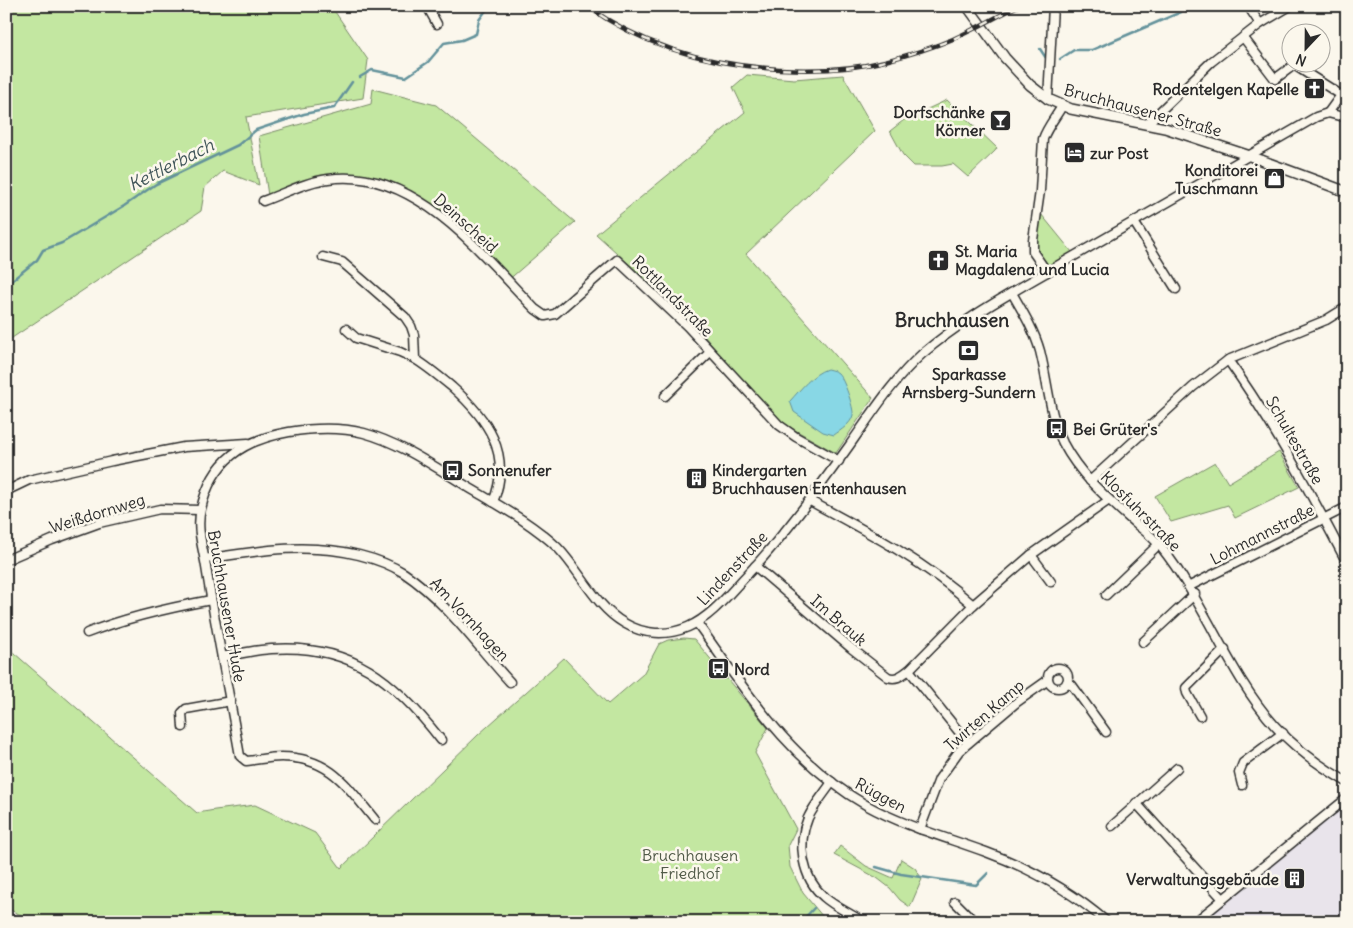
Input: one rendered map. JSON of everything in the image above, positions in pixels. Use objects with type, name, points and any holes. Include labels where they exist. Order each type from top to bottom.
[{"type":"street","points":[[427,6],[437,24]]},
{"type":"street","name":"Bruchhausener Straße","points":[[966,6],[1005,58],[1030,85],[1048,99],[1062,106],[1147,124],[1250,156],[1347,192]]},
{"type":"street","points":[[1048,99],[1053,6]]},
{"type":"street","points":[[1248,6],[1260,24]]},
{"type":"street","points":[[1147,124],[1204,68],[1260,24],[1290,6]]},
{"type":"street","points":[[1243,37],[1275,79],[1294,65],[1341,95],[1328,113],[1347,118]]},
{"type":"street","points":[[1047,272],[1033,252],[1033,240],[1040,191],[1043,139],[1062,106]]},
{"type":"street","name":"Lindenstraße","points":[[286,433],[314,429],[355,431],[378,437],[404,450],[493,502],[539,532],[555,546],[607,610],[622,622],[644,631],[660,634],[679,630],[697,623],[719,605],[755,566],[810,501],[896,381],[916,359],[949,331],[1316,116],[1328,113]]},
{"type":"street","name":"Deinscheid","points":[[263,200],[306,184],[330,179],[357,178],[383,183],[418,200],[443,218],[534,309],[545,316],[555,314],[617,260]]},
{"type":"street","points":[[1134,222],[1176,289]]},
{"type":"street","points":[[323,257],[342,262],[405,317],[414,335],[414,358]]},
{"type":"street","name":"Rottlandstraße","points":[[617,260],[680,320],[779,425],[796,437],[839,461]]},
{"type":"street","name":"Klosfuhrstraße","points":[[1012,293],[1032,330],[1040,351],[1057,428],[1075,463],[1109,500],[1159,544],[1190,586],[1225,650],[1256,701],[1275,726],[1304,753],[1328,771],[1347,782]]},
{"type":"street","points":[[1090,481],[1193,387],[1228,360],[1326,320],[1347,307]]},
{"type":"street","points":[[346,329],[356,338],[414,358],[466,400],[481,417],[492,434],[500,466],[499,484],[493,502]]},
{"type":"street","name":"Rottlandstraße","points":[[666,396],[710,352]]},
{"type":"street","name":"Schultestraße","points":[[1228,360],[1259,406],[1324,518],[1347,563]]},
{"type":"street","name":"Bruchhausener Hude","points":[[286,433],[265,437],[250,443],[229,458],[218,470],[208,487],[200,510],[199,526],[211,600],[241,759],[246,761],[290,757],[306,760],[340,778],[375,820]]},
{"type":"street","points":[[6,491],[30,480],[184,447],[250,443]]},
{"type":"street","name":"Im Brauk","points":[[755,566],[851,648],[893,679],[898,678],[909,670],[973,605],[1031,555],[1109,500]]},
{"type":"street","points":[[810,501],[866,530],[917,561],[948,583],[973,605]]},
{"type":"street","name":"Lohmannstraße","points":[[1190,586],[1347,507]]},
{"type":"street","name":"Weißdornweg","points":[[6,560],[59,537],[99,523],[160,509],[200,510]]},
{"type":"street","points":[[1106,595],[1159,544]]},
{"type":"street","name":"Am Vornhagen","points":[[205,559],[263,550],[302,548],[333,550],[366,557],[386,564],[409,577],[432,596],[467,632],[510,682]]},
{"type":"street","points":[[1031,555],[1051,582]]},
{"type":"street","points":[[1143,642],[1194,594]]},
{"type":"street","points":[[86,633],[162,609],[211,600]]},
{"type":"street","name":"Rüggen","points":[[697,623],[784,740],[832,782],[865,804],[920,830],[986,852],[1037,874],[1072,895],[1107,922]]},
{"type":"street","points":[[222,657],[269,649],[300,649],[329,654],[351,661],[372,672],[393,687],[416,708],[441,740]]},
{"type":"street","points":[[1200,716],[1186,688],[1225,650]]},
{"type":"street","points":[[1060,668],[1066,672],[1067,682],[1059,688],[1052,686],[1048,680],[1051,671],[1060,668]]},
{"type":"street","points":[[909,670],[968,743]]},
{"type":"street","name":"Twirten Kamp","points":[[920,830],[939,779],[953,759],[968,743],[1017,702],[1048,680]]},
{"type":"street","points":[[1067,682],[1072,685],[1106,732]]},
{"type":"street","points":[[183,727],[182,713],[186,708],[231,701]]},
{"type":"street","points":[[1242,785],[1239,773],[1243,763],[1283,734]]},
{"type":"street","points":[[1112,826],[1177,768]]},
{"type":"street","points":[[832,782],[814,807],[807,821],[803,842],[805,864],[811,880],[821,894],[830,902],[863,922]]},
{"type":"street","points":[[1195,922],[1347,798]]},
{"type":"street","points":[[1136,803],[1222,899]]},
{"type":"street","points":[[955,902],[975,922]]},
{"type":"shaded area","points":[[1347,805],[1347,922],[1201,922],[1313,830]]},
{"type":"green space","points":[[6,6],[331,6],[368,60],[363,98],[246,117],[259,185],[223,171],[205,187],[201,211],[6,342]]},
{"type":"green space","points":[[747,75],[794,79],[843,75],[875,131],[746,254],[873,398],[836,453],[770,416],[691,320],[596,234],[745,112],[733,87]]},
{"type":"green space","points":[[373,89],[436,105],[575,222],[506,282],[451,229],[431,213],[389,189],[365,183],[339,181],[303,188],[269,202],[259,136],[371,104]]},
{"type":"green space","points":[[947,100],[997,148],[968,177],[953,164],[914,166],[903,155],[890,131],[904,120]]},
{"type":"green space","points":[[1041,214],[1072,252],[1048,266],[1038,251],[1035,242]]},
{"type":"green space","points":[[1279,452],[1299,487],[1235,518],[1228,505],[1171,522],[1155,496],[1215,462],[1228,483]]},
{"type":"green space","name":"Bruchhausen Friedhof","points":[[694,639],[768,728],[755,753],[796,829],[788,845],[790,867],[803,893],[823,917],[818,922],[36,922],[6,908],[6,646],[197,813],[255,805],[315,833],[341,868],[478,735],[564,658],[608,704],[643,674],[659,644],[668,640]]},
{"type":"green space","points":[[840,846],[866,866],[893,878],[901,859],[915,868],[922,879],[910,907],[877,878],[834,855]]},
{"type":"water","points":[[827,369],[838,373],[840,376],[853,411],[850,421],[834,435],[823,432],[794,412],[790,401],[812,378]]},
{"type":"waterway","points":[[360,77],[372,70],[406,77],[428,62],[444,43],[462,40],[476,34],[479,20],[489,6]]},
{"type":"waterway","points":[[1060,59],[1074,50],[1092,50],[1181,12],[1183,6]]},
{"type":"waterway","points":[[1040,49],[1046,58]]},
{"type":"waterway","name":"Kettlerbach","points":[[6,285],[37,260],[43,250],[62,243],[124,206],[156,184],[238,145],[256,130],[304,114],[334,108],[352,82]]},
{"type":"waterway","points":[[876,867],[901,874],[976,885],[988,873]]},
{"type":"waterway","points":[[801,922],[814,908]]},
{"type":"railway","points":[[587,6],[631,33],[679,51],[703,58],[753,67],[805,70],[859,66],[910,54],[953,39],[1018,6]]},
{"type":"place","name":"Rodentelgen Kapelle","points":[[1315,89]]},
{"type":"place","name":"Dorfschänke Körner","points":[[1001,121]]},
{"type":"place","name":"zur Post","points":[[1074,153]]},
{"type":"place","name":"Konditorei Tuschmann","points":[[1274,179]]},
{"type":"place","name":"St. Maria Magdalena und Lucia","points":[[939,260]]},
{"type":"place","name":"Sparkasse Arnsberg-Sundern","points":[[969,350]]},
{"type":"place","name":"Bei Grüter's","points":[[1057,429]]},
{"type":"place","name":"Sonnenufer","points":[[452,470]]},
{"type":"place","name":"Kindergarten Bruchhausen Entenhausen","points":[[696,479]]},
{"type":"place","name":"Nord","points":[[718,669]]},
{"type":"place","name":"Verwaltungsgebäude","points":[[1295,879]]},
{"type":"district","name":"Bruchhausen","points":[[952,320]]}]
